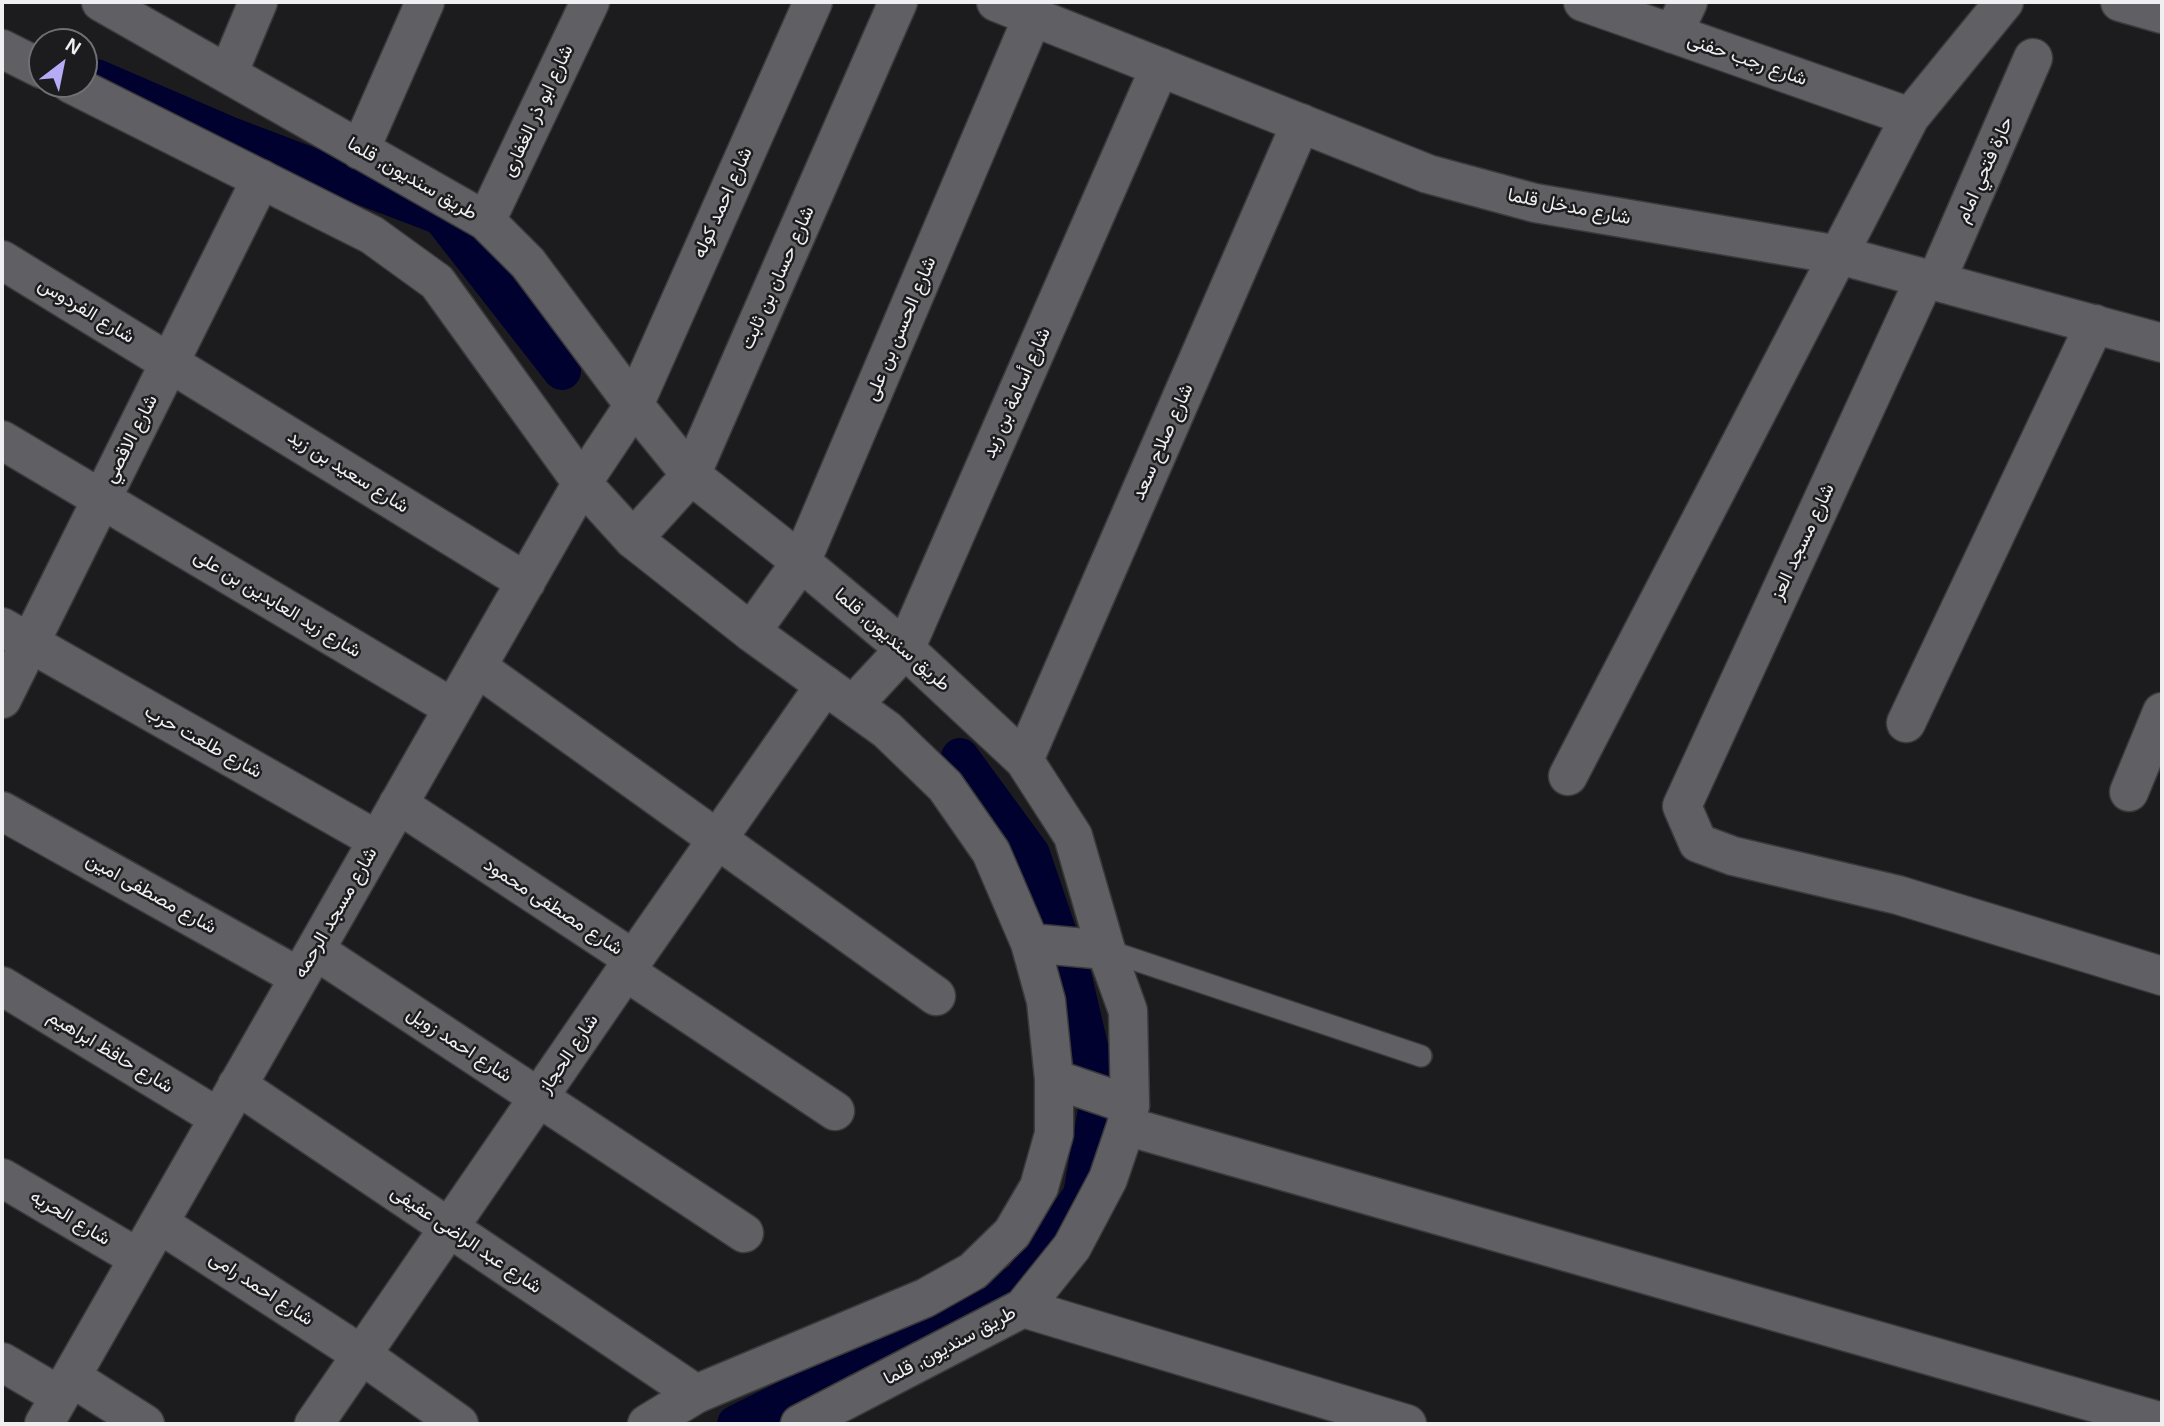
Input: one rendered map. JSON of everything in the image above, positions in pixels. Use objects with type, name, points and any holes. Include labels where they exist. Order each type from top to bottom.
[{"type":"street","name":"طريق سنديون, قلما","points":[[102,2],[486,221],[528,262],[634,405],[691,475],[905,649],[1024,760],[1073,836],[1106,950],[1128,1011],[1128,1116],[1108,1179],[1072,1247],[1023,1308],[800,1424]]},
{"type":"street","points":[[228,74],[258,2]]},
{"type":"street","points":[[360,150],[425,2]]},
{"type":"street","name":"شارع ابو ذر الغفارى","points":[[486,221],[590,2]]},
{"type":"street","name":"شارع احمد كوله","points":[[634,405],[813,2]]},
{"type":"street","name":"شارع حسان بن ثابت","points":[[634,539],[691,475],[898,2]]},
{"type":"street","name":"شارع مدخل قلما","points":[[996,2],[1428,174],[1535,203],[1839,255],[2162,343]]},
{"type":"street","name":"شارع رجب حفنى","points":[[1583,2],[1681,18],[1910,117]]},
{"type":"street","points":[[1568,776],[1910,117],[2004,2]]},
{"type":"street","points":[[2120,2],[2162,14]]},
{"type":"street","name":"شارع الحسن بن على","points":[[751,632],[801,562],[1033,16]]},
{"type":"street","points":[[2,49],[28,62]]},
{"type":"street","name":"حارة فتحي امام","points":[[1931,280],[2033,58]]},
{"type":"street","name":"شارع أسامة بن زيد","points":[[839,695],[905,649],[1160,67]]},
{"type":"street","points":[[98,98],[372,235],[437,282],[582,483],[634,539],[751,632],[887,730],[945,786],[991,852],[1030,943],[1046,1001],[1054,1079],[1054,1134],[1039,1187],[1012,1233],[973,1271],[925,1298],[696,1394],[648,1424]]},
{"type":"street","name":"شارع صلاح سعد","points":[[1024,760],[1301,123]]},
{"type":"street","name":"شارع الاقصي","points":[[2,699],[15,636],[101,499],[261,179]]},
{"type":"street","name":"شارع الفردوس","points":[[2,260],[170,362]]},
{"type":"street","name":"شارع مسجد العز","points":[[1931,280],[1682,806],[1698,842],[1733,856],[1898,895],[2162,976]]},
{"type":"street","points":[[1906,723],[2095,324]]},
{"type":"street","name":"شارع سعيد بن زيد","points":[[170,362],[526,582]]},
{"type":"street","name":"شارع مسجد الرحمه","points":[[58,1399],[582,483],[634,405]]},
{"type":"street","name":"شارع زيد العابدين بن على","points":[[2,440],[453,708]]},
{"type":"street","name":"شارع طلعت حرب","points":[[15,636],[377,840]]},
{"type":"street","points":[[477,667],[936,996]]},
{"type":"street","name":"شارع الحجاز","points":[[314,1424],[718,839],[839,695]]},
{"type":"street","points":[[2129,792],[2162,712]]},
{"type":"street","name":"شارع مصطفى محمود","points":[[398,804],[627,955],[631,972],[637,979],[835,1111]]},
{"type":"street","name":"شارع مصطفى امين","points":[[2,811],[307,964]]},
{"type":"street","points":[[1030,943],[1106,950]]},
{"type":"street","name":"شارع احمد زويل","points":[[307,964],[539,1098],[744,1233]]},
{"type":"street","name":"شارع حافظ ابراهيم","points":[[2,986],[228,1102]]},
{"type":"street","points":[[1054,1079],[1128,1116],[2162,1422]]},
{"type":"street","name":"شارع عبد الراضى عفيفى","points":[[228,1102],[449,1228],[696,1394]]},
{"type":"street","name":"شارع الحريه","points":[[2,1178],[138,1258]]},
{"type":"street","name":"شارع احمد رامى","points":[[159,1224],[362,1355],[459,1424]]},
{"type":"street","points":[[1023,1308],[1407,1424]]},
{"type":"street","points":[[2,1362],[58,1399],[145,1424]]},
{"type":"lane","points":[[1106,950],[1421,1056]]},
{"type":"waterway","points":[[98,79],[228,135],[441,216],[562,371]]},
{"type":"waterway","points":[[736,1424],[929,1334],[1022,1281],[1082,1195],[1100,1093],[1073,978],[1031,854],[960,757]]}]
